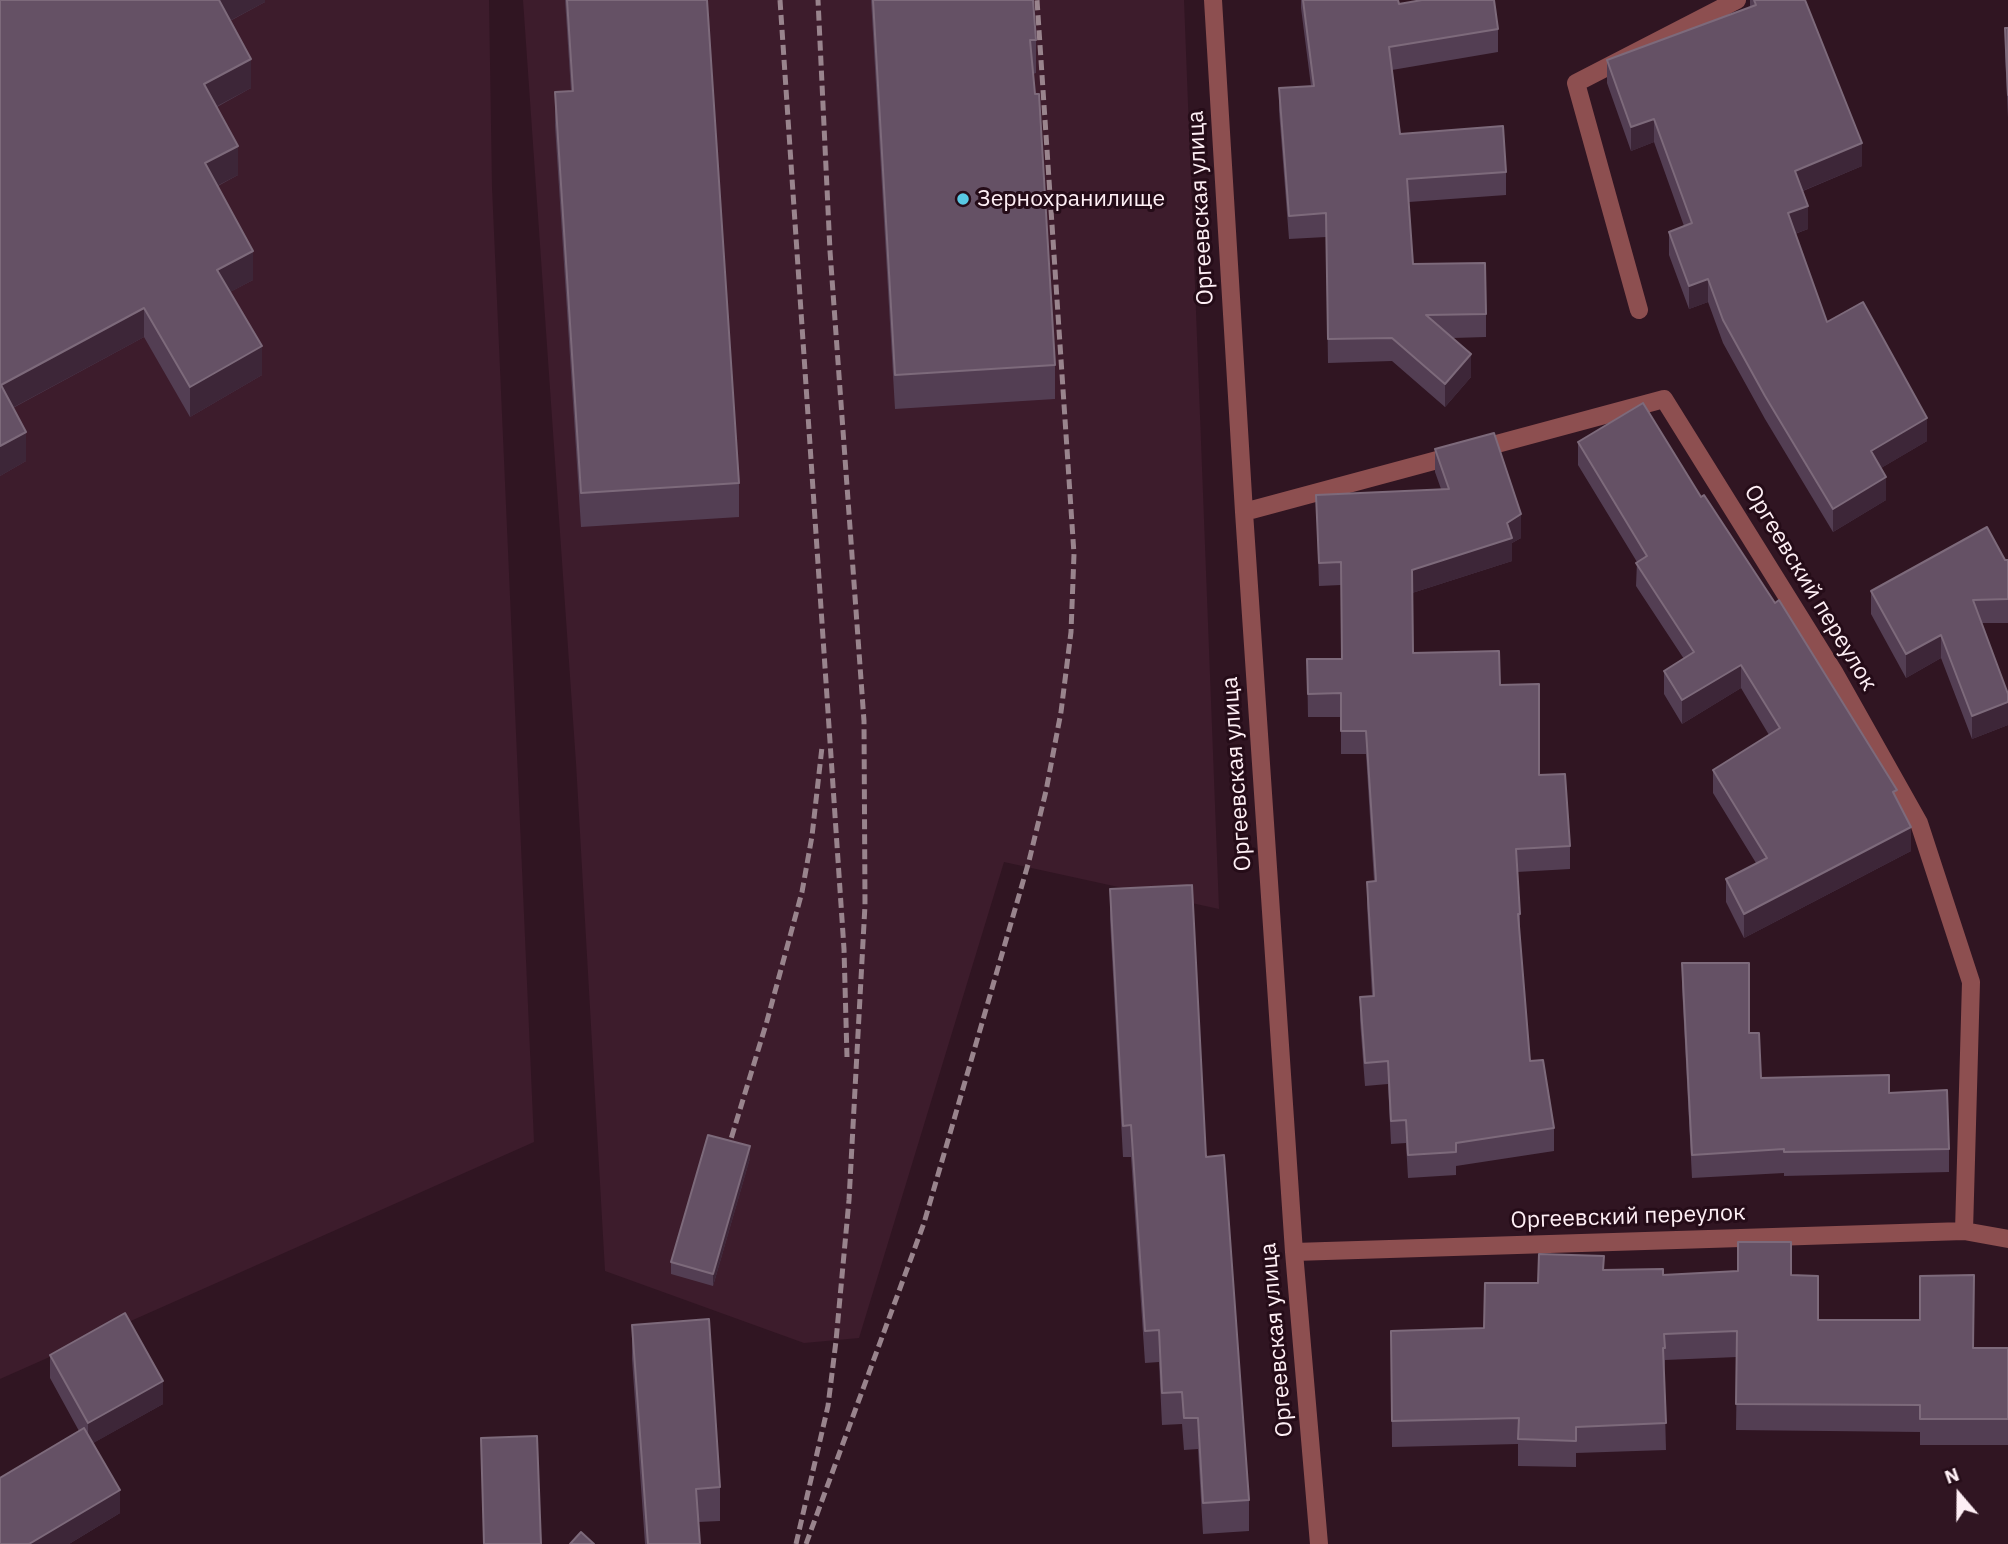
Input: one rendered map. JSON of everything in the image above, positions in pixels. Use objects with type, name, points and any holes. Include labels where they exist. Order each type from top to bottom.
[{"type":"street","name":"Оргеевская улица","points":[[1213,0],[1244,512],[1294,1252],[1319,1544]]},
{"type":"street","points":[[1639,310],[1576,83],[1737,0]]},
{"type":"street","name":"Оргеевский переулок","points":[[1244,512],[1664,399],[1835,672],[1919,823],[1971,982],[1964,1231]]},
{"type":"street","name":"Оргеевский переулок","points":[[1294,1252],[1964,1231],[2008,1238]]},
{"type":"shaded area","points":[[0,0],[489,0],[492,187],[534,1142],[0,1379]]},
{"type":"shaded area","points":[[523,0],[1184,0],[1219,909],[1004,862],[859,1338],[804,1343],[605,1271],[576,763]]},
{"type":"building","points":[[0,0],[219,0],[251,59],[204,84],[238,146],[205,163],[253,251],[217,270],[262,346],[190,387],[144,308],[1,385],[26,432],[0,446]]},
{"type":"building","points":[[567,0],[707,0],[739,483],[581,493],[555,92],[573,91]]},
{"type":"building","name":"Зернохранилище","points":[[873,0],[1033,0],[1036,40],[1030,40],[1035,94],[1039,94],[1055,365],[895,375]]},
{"type":"building","points":[[1303,0],[1398,0],[1399,4],[1422,0],[1494,0],[1498,29],[1389,47],[1400,134],[1503,126],[1506,172],[1407,179],[1413,264],[1485,263],[1486,314],[1426,315],[1471,354],[1445,384],[1392,338],[1328,339],[1326,213],[1289,216],[1279,88],[1314,86]]},
{"type":"building","points":[[1754,0],[1805,0],[1862,143],[1795,171],[1808,206],[1788,213],[1827,322],[1863,302],[1927,418],[1871,451],[1886,477],[1833,509],[1723,320],[1708,279],[1689,286],[1669,232],[1692,223],[1654,119],[1631,127],[1607,60],[1756,5]]},
{"type":"building","points":[[2005,28],[2008,28],[2008,95]]},
{"type":"building","points":[[1643,403],[1701,497],[1704,495],[1775,603],[1779,600],[1897,790],[1893,792],[1911,827],[1744,914],[1726,879],[1767,858],[1713,770],[1780,728],[1741,665],[1682,700],[1664,671],[1694,652],[1636,563],[1647,556],[1578,442]]},
{"type":"building","points":[[1494,433],[1521,514],[1507,523],[1512,538],[1412,570],[1413,653],[1499,651],[1500,685],[1539,684],[1539,775],[1565,774],[1570,846],[1516,849],[1518,914],[1530,1061],[1543,1060],[1554,1128],[1456,1143],[1456,1152],[1408,1155],[1406,1120],[1391,1121],[1388,1061],[1365,1063],[1360,997],[1374,996],[1367,882],[1376,881],[1366,731],[1341,731],[1341,693],[1308,694],[1307,659],[1342,659],[1341,562],[1319,563],[1316,495],[1449,489],[1435,449]]},
{"type":"building","points":[[1987,527],[2005,560],[2008,560],[2008,599],[1973,600],[2008,694],[2008,702],[1972,716],[1941,635],[1906,654],[1871,591]]},
{"type":"building","points":[[1192,885],[1206,1157],[1224,1155],[1249,1500],[1203,1503],[1198,1418],[1184,1418],[1182,1392],[1162,1393],[1159,1330],[1145,1331],[1131,1125],[1123,1126],[1110,889]]},
{"type":"building","points":[[1682,963],[1749,963],[1749,1033],[1759,1033],[1761,1078],[1889,1075],[1889,1093],[1947,1090],[1949,1149],[1784,1152],[1784,1149],[1692,1155]]},
{"type":"building","points":[[708,1135],[750,1146],[713,1274],[671,1262]]},
{"type":"building","points":[[1738,1242],[1791,1242],[1791,1275],[1818,1276],[1818,1320],[1920,1320],[1920,1276],[1974,1275],[1973,1348],[2008,1348],[2008,1419],[1920,1419],[1920,1405],[1736,1404],[1737,1331],[1664,1334],[1666,1423],[1576,1427],[1576,1441],[1518,1439],[1519,1418],[1392,1421],[1391,1331],[1484,1328],[1485,1283],[1538,1283],[1539,1254],[1604,1256],[1603,1270],[1663,1269],[1663,1275],[1738,1271]]},
{"type":"building","points":[[125,1313],[163,1381],[88,1423],[50,1355]]},
{"type":"building","points":[[709,1319],[720,1487],[696,1489],[700,1544],[648,1544],[632,1325]]},
{"type":"building","points":[[84,1428],[120,1490],[29,1544],[0,1544],[0,1478]]},
{"type":"building","points":[[537,1436],[541,1544],[484,1544],[481,1438]]},
{"type":"building","points":[[581,1532],[594,1544],[570,1544]]},
{"type":"railway","points":[[780,0],[844,949],[847,1057]]},
{"type":"railway","points":[[796,1544],[828,1406],[836,1341],[849,1200],[865,905],[864,721],[830,251],[818,0]]},
{"type":"railway","points":[[806,1544],[924,1223],[1029,861],[1061,712],[1071,632],[1074,554],[1037,0]]},
{"type":"railway","points":[[727,1152],[767,1021],[802,892],[812,836],[822,747]]},
{"type":"place","name":"Зернохранилище","points":[[963,199]]}]
